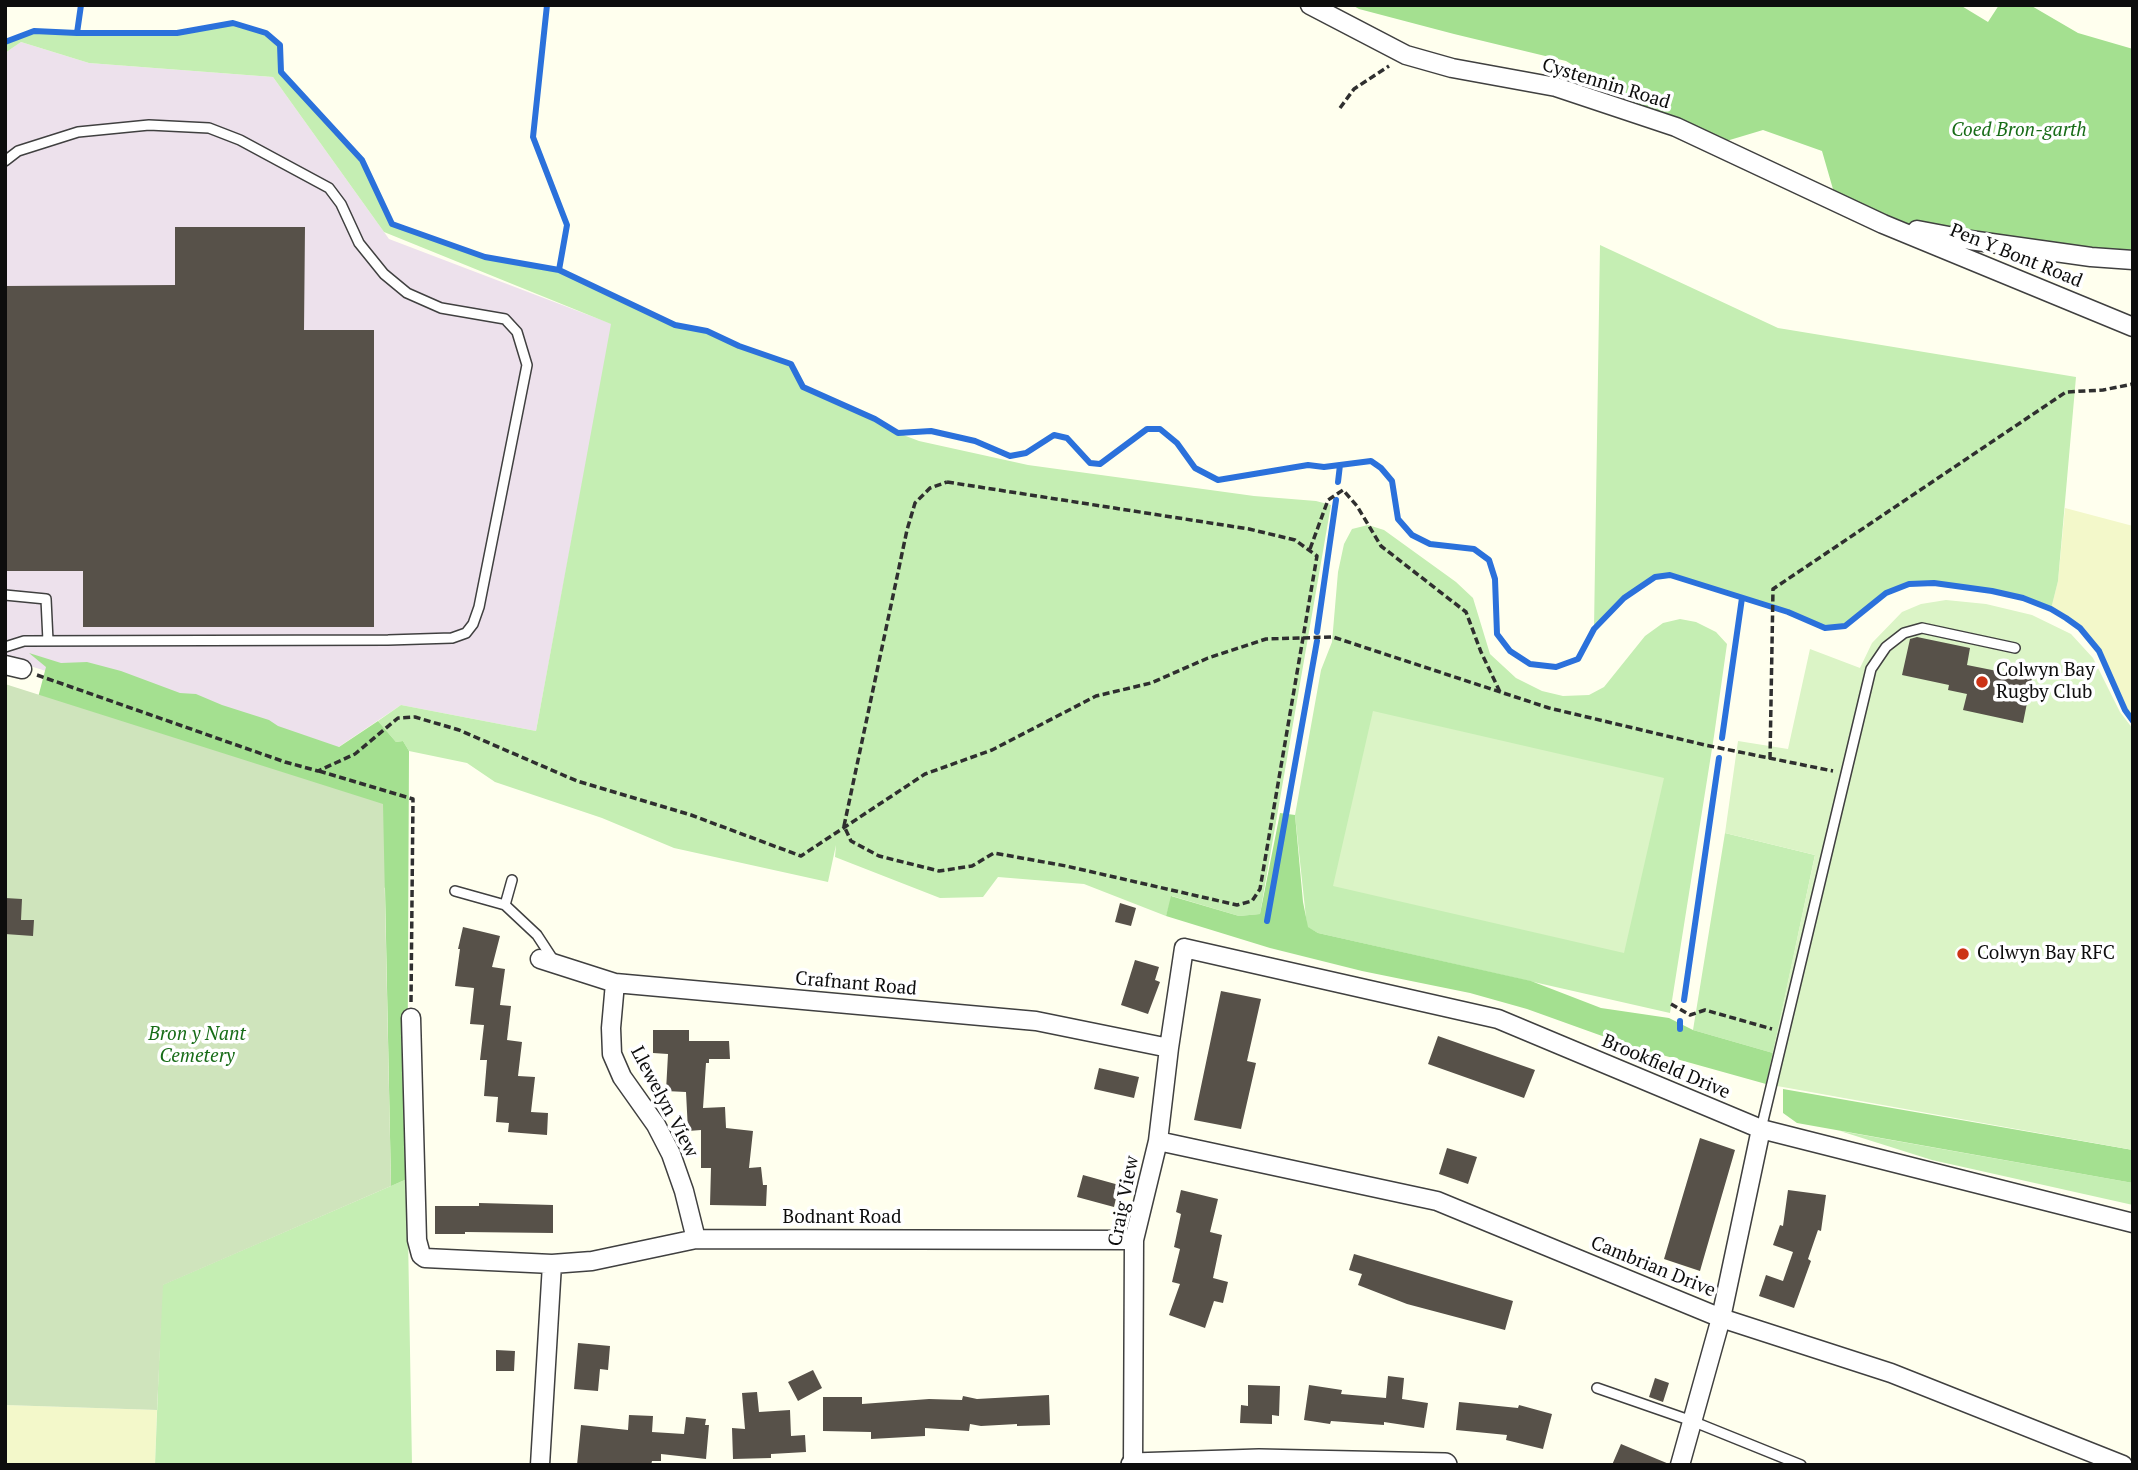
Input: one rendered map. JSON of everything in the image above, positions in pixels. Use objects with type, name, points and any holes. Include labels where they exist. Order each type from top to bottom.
[{"type":"street","name":"Cystennin Road","points":[[1310,5],[1406,55],[1451,68],[1556,87],[1676,127],[1883,224]]},
{"type":"street","points":[[1883,224],[1970,240],[2091,257],[2133,260]]},
{"type":"street","name":"Pen Y Bont Road","points":[[1883,224],[2133,327]]},
{"type":"street","name":"Craig View","points":[[1133,1465],[1134,1240],[1158,1141],[1184,948]]},
{"type":"street","name":"Brookfield Drive","points":[[1184,948],[1498,1019],[1760,1129],[2133,1223]]},
{"type":"street","name":"Crafnant Road","points":[[547,961],[615,983],[1036,1021],[1169,1048]]},
{"type":"street","name":"Llewelyn View","points":[[615,983],[612,1054],[622,1077],[656,1125],[671,1154],[696,1239]]},
{"type":"street","name":"Bodnant Road","points":[[411,1018],[417,1240],[421,1255],[425,1258],[552,1264],[592,1261],[696,1239],[1134,1240]]},
{"type":"street","points":[[1679,1465],[1721,1318],[1760,1129]]},
{"type":"street","name":"Cambrian Drive","points":[[1158,1141],[1437,1202],[1721,1318],[1891,1373],[2123,1465]]},
{"type":"street","points":[[540,1465],[552,1264]]},
{"type":"street","points":[[1133,1465],[1446,1465]]},
{"type":"lane","points":[[5,161],[18,151],[78,132],[149,125],[209,128],[240,140],[328,188],[341,204],[359,243],[384,274],[407,293],[441,309],[505,319],[517,332],[527,365],[479,607],[473,624],[466,633],[452,638],[388,640],[24,641],[5,647]]},
{"type":"lane","points":[[5,595],[46,599],[48,641]]},
{"type":"lane","points":[[1760,1129],[1871,670],[1886,647],[1904,633],[1922,628],[2015,648]]},
{"type":"lane","points":[[505,905],[512,880]]},
{"type":"lane","points":[[455,891],[505,905],[537,935],[547,961]]},
{"type":"lane","points":[[1597,1388],[1692,1421],[1801,1465]]},
{"type":"path","points":[[1340,108],[1354,89],[1406,55]]},
{"type":"path","points":[[1770,759],[1773,589],[2066,392],[2103,390],[2133,384]]},
{"type":"path","points":[[947,482],[975,485],[1249,529],[1295,540],[1317,556],[1305,637],[1260,889],[1252,901],[1237,905],[1066,866],[994,853],[972,866],[939,871],[879,856],[851,841],[844,826],[907,530],[915,503],[930,488],[947,482]]},
{"type":"path","points":[[1310,549],[1328,500],[1343,490],[1357,506],[1381,546],[1466,612],[1500,693]]},
{"type":"path","points":[[318,771],[355,754],[398,718],[415,716],[459,730],[577,782],[691,815],[801,856],[925,774],[992,750],[1096,696],[1151,683],[1208,658],[1266,639],[1333,637],[1549,708],[1770,759],[1846,773]]},
{"type":"path","points":[[14,667],[285,762],[413,799],[411,1018]]},
{"type":"path","points":[[1671,1004],[1690,1015],[1705,1010],[1784,1032]]},
{"type":"shaded area","points":[[21,42],[89,63],[273,77],[389,239],[612,324],[536,731],[401,705],[328,754],[5,658],[5,53]]},
{"type":"green space","name":"Coed Bron-garth","points":[[1352,5],[1960,5],[1988,22],[1999,5],[2030,5],[2078,33],[2133,49],[2133,258],[1883,224],[1837,203],[1822,151],[1763,130],[1713,145],[1676,127],[1566,61],[1454,34]]},
{"type":"green space","points":[[230,24],[266,33],[280,45],[281,72],[362,160],[393,224],[485,257],[559,270],[675,325],[707,331],[739,346],[791,364],[803,387],[919,441],[1028,465],[1331,505],[1260,914],[1239,916],[1172,896],[1166,916],[1084,884],[998,877],[983,897],[940,898],[835,857],[836,845],[828,882],[674,848],[602,818],[495,782],[467,763],[409,751],[403,741],[396,742],[378,721],[401,705],[536,731],[611,324],[384,232],[273,77],[89,63],[21,42],[5,53],[5,42],[34,31],[177,33]]},
{"type":"green space","points":[[1600,245],[1778,328],[2076,377],[2058,581],[2051,609],[2023,598],[1992,591],[1934,583],[1909,584],[1886,593],[1845,626],[1825,628],[1788,612],[1670,575],[1655,577],[1624,598],[1594,629]]},
{"type":"green space","points":[[2065,508],[2133,526],[2133,721],[2125,710],[2099,651],[2080,628],[2051,609],[2058,581]]},
{"type":"green space","points":[[1368,525],[1384,530],[1456,582],[1473,598],[1490,654],[1516,678],[1542,691],[1563,696],[1589,695],[1604,687],[1645,636],[1663,623],[1680,619],[1696,622],[1716,632],[1727,644],[1670,1013],[1318,933],[1307,927],[1295,815],[1321,670],[1332,642],[1338,572],[1344,544],[1352,529]]},
{"type":"green space","name":"Colwyn Bay RFC","points":[[1946,600],[1986,604],[2032,615],[2071,634],[2093,658],[2120,712],[2133,729],[2133,1150],[1766,1084],[1815,855],[1725,833],[1738,741],[1788,749],[1810,649],[1860,668],[1872,643],[1902,612],[1921,604]]},
{"type":"green space","points":[[29,653],[61,663],[87,662],[121,671],[180,693],[196,694],[339,747],[378,721],[396,742],[403,741],[409,751],[407,1179],[391,1186],[385,888],[35,709],[46,667]]},
{"type":"green space","name":"Bron y Nant Cemetery","points":[[5,684],[383,804],[391,1186],[163,1285],[157,1410],[5,1405]]},
{"type":"green space","points":[[1373,711],[1664,778],[1624,953],[1333,886]]},
{"type":"green space","points":[[1280,813],[1295,815],[1303,902],[1308,927],[1318,933],[1531,981],[1601,1008],[1669,1018],[1693,1030],[1773,1053],[1766,1084],[1630,1046],[1527,1009],[1470,993],[1362,971],[1270,948],[1166,916],[1171,896],[1239,916],[1260,914]]},
{"type":"green space","points":[[1725,833],[1815,855],[1773,1053],[1693,1030]]},
{"type":"green space","points":[[1783,1089],[2133,1150],[2133,1183],[1797,1123],[1783,1113]]},
{"type":"green space","points":[[1840,1131],[2133,1183],[2133,1205],[1932,1160]]},
{"type":"green space","points":[[407,1179],[412,1465],[155,1465],[162,1285]]},
{"type":"green space","points":[[5,1405],[157,1410],[155,1465],[5,1465]]},
{"type":"building","points":[[175,227],[305,227],[304,330],[374,330],[374,627],[83,627],[83,571],[5,571],[5,286],[175,285]]},
{"type":"building","name":"Colwyn Bay Rugby Club","points":[[1917,637],[1970,648],[1967,665],[2032,678],[2023,723],[1963,710],[1967,694],[1948,690],[1949,685],[1902,675],[1910,639]]},
{"type":"building","points":[[5,898],[22,899],[21,920],[34,920],[33,936],[5,934]]},
{"type":"building","points":[[1120,903],[1136,908],[1131,926],[1115,922]]},
{"type":"building","points":[[463,927],[500,936],[492,967],[505,969],[500,1005],[511,1006],[507,1040],[522,1042],[518,1076],[535,1077],[531,1112],[548,1113],[547,1135],[508,1132],[509,1123],[496,1122],[498,1097],[484,1096],[487,1060],[480,1060],[484,1025],[470,1024],[474,988],[455,986]]},
{"type":"building","points":[[1135,960],[1159,967],[1155,980],[1160,982],[1148,1014],[1121,1005]]},
{"type":"building","points":[[1221,991],[1261,999],[1247,1061],[1256,1063],[1241,1129],[1194,1120]]},
{"type":"building","points":[[653,1030],[689,1030],[689,1041],[729,1041],[730,1059],[709,1059],[709,1063],[706,1063],[703,1108],[725,1107],[726,1128],[753,1131],[749,1168],[761,1167],[763,1185],[767,1185],[766,1206],[710,1205],[711,1168],[701,1168],[701,1130],[688,1131],[686,1092],[666,1091],[668,1054],[653,1053]]},
{"type":"building","points":[[1438,1036],[1535,1070],[1524,1098],[1428,1064]]},
{"type":"building","points":[[1099,1068],[1139,1077],[1134,1098],[1094,1089]]},
{"type":"building","points":[[1700,1138],[1735,1150],[1700,1271],[1664,1259]]},
{"type":"building","points":[[1447,1148],[1477,1157],[1468,1184],[1439,1174]]},
{"type":"building","points":[[1083,1175],[1119,1185],[1114,1207],[1077,1197]]},
{"type":"building","points":[[1181,1190],[1218,1199],[1210,1232],[1222,1235],[1213,1278],[1228,1282],[1223,1303],[1214,1301],[1205,1328],[1169,1315],[1180,1284],[1172,1282],[1180,1249],[1174,1247],[1181,1214],[1176,1212]]},
{"type":"building","points":[[1788,1190],[1826,1195],[1821,1231],[1818,1230],[1808,1259],[1811,1261],[1794,1308],[1759,1296],[1766,1275],[1783,1281],[1793,1252],[1773,1245],[1780,1225],[1783,1226]]},
{"type":"building","points":[[479,1203],[553,1205],[553,1233],[435,1234],[435,1206],[479,1206]]},
{"type":"building","points":[[1354,1254],[1513,1301],[1505,1330],[1407,1304],[1358,1285],[1362,1274],[1349,1270]]},
{"type":"building","points":[[578,1343],[610,1346],[608,1370],[600,1369],[598,1391],[574,1389]]},
{"type":"building","points":[[496,1350],[515,1351],[514,1371],[496,1371]]},
{"type":"building","points":[[813,1370],[822,1388],[798,1401],[788,1382]]},
{"type":"building","points":[[1388,1376],[1404,1378],[1402,1399],[1428,1403],[1424,1428],[1384,1422],[1384,1425],[1331,1421],[1330,1424],[1304,1420],[1309,1385],[1342,1390],[1341,1394],[1386,1398]]},
{"type":"building","points":[[1655,1378],[1669,1383],[1663,1402],[1649,1397]]},
{"type":"building","points":[[1248,1385],[1280,1386],[1279,1416],[1272,1415],[1272,1424],[1240,1423],[1241,1405],[1248,1406]]},
{"type":"building","points":[[757,1392],[759,1412],[790,1410],[791,1436],[805,1435],[806,1452],[771,1454],[771,1458],[733,1459],[732,1428],[745,1429],[742,1393]]},
{"type":"building","points":[[1049,1395],[1050,1425],[970,1424],[969,1431],[925,1428],[925,1436],[871,1439],[871,1432],[823,1431],[823,1397],[862,1397],[862,1404],[929,1399],[962,1400],[963,1396],[977,1399]]},
{"type":"building","points":[[1459,1402],[1518,1408],[1519,1405],[1552,1414],[1543,1449],[1506,1440],[1507,1435],[1456,1430]]},
{"type":"building","points":[[629,1415],[653,1416],[652,1432],[684,1434],[686,1417],[706,1419],[705,1425],[709,1425],[706,1459],[661,1454],[661,1461],[652,1461],[651,1465],[577,1465],[581,1425],[628,1430]]},
{"type":"building","points":[[1621,1444],[1669,1464],[1669,1465],[1612,1465]]},
{"type":"waterway","points":[[77,33],[81,5]]},
{"type":"waterway","points":[[547,5],[533,137],[567,225],[559,270]]},
{"type":"waterway","points":[[5,42],[34,31],[177,33],[233,23],[266,33],[280,45],[281,72],[362,160],[392,224],[485,257],[559,270],[675,325],[707,331],[739,346],[791,364],[803,387],[875,419],[898,433],[931,431],[975,441],[1010,456],[1026,453],[1054,435],[1067,438],[1090,463],[1100,464],[1147,429],[1160,429],[1177,443],[1195,468],[1218,480],[1308,465],[1324,467],[1371,461],[1392,481],[1398,519],[1412,535],[1430,544],[1474,549],[1489,560],[1495,579],[1497,634],[1510,651],[1530,664],[1556,667],[1578,659],[1594,629],[1624,598],[1655,577],[1670,575],[1788,612],[1825,628],[1845,626],[1886,593],[1909,584],[1934,583],[2023,598],[2066,618],[2080,628],[2099,651],[2125,710],[2133,721]]},
{"type":"waterway","points":[[1338,482],[1340,465]]},
{"type":"waterway","points":[[1317,632],[1336,500]]},
{"type":"waterway","points":[[1722,738],[1742,598]]},
{"type":"waterway","points":[[1267,921],[1317,641]]},
{"type":"waterway","points":[[1684,1000],[1719,758]]},
{"type":"waterway","points":[[1680,1021],[1680,1029]]},
{"type":"place","name":"Colwyn Bay Rugby Club","points":[[1982,682]]},
{"type":"place","name":"Colwyn Bay RFC","points":[[1963,954]]}]
